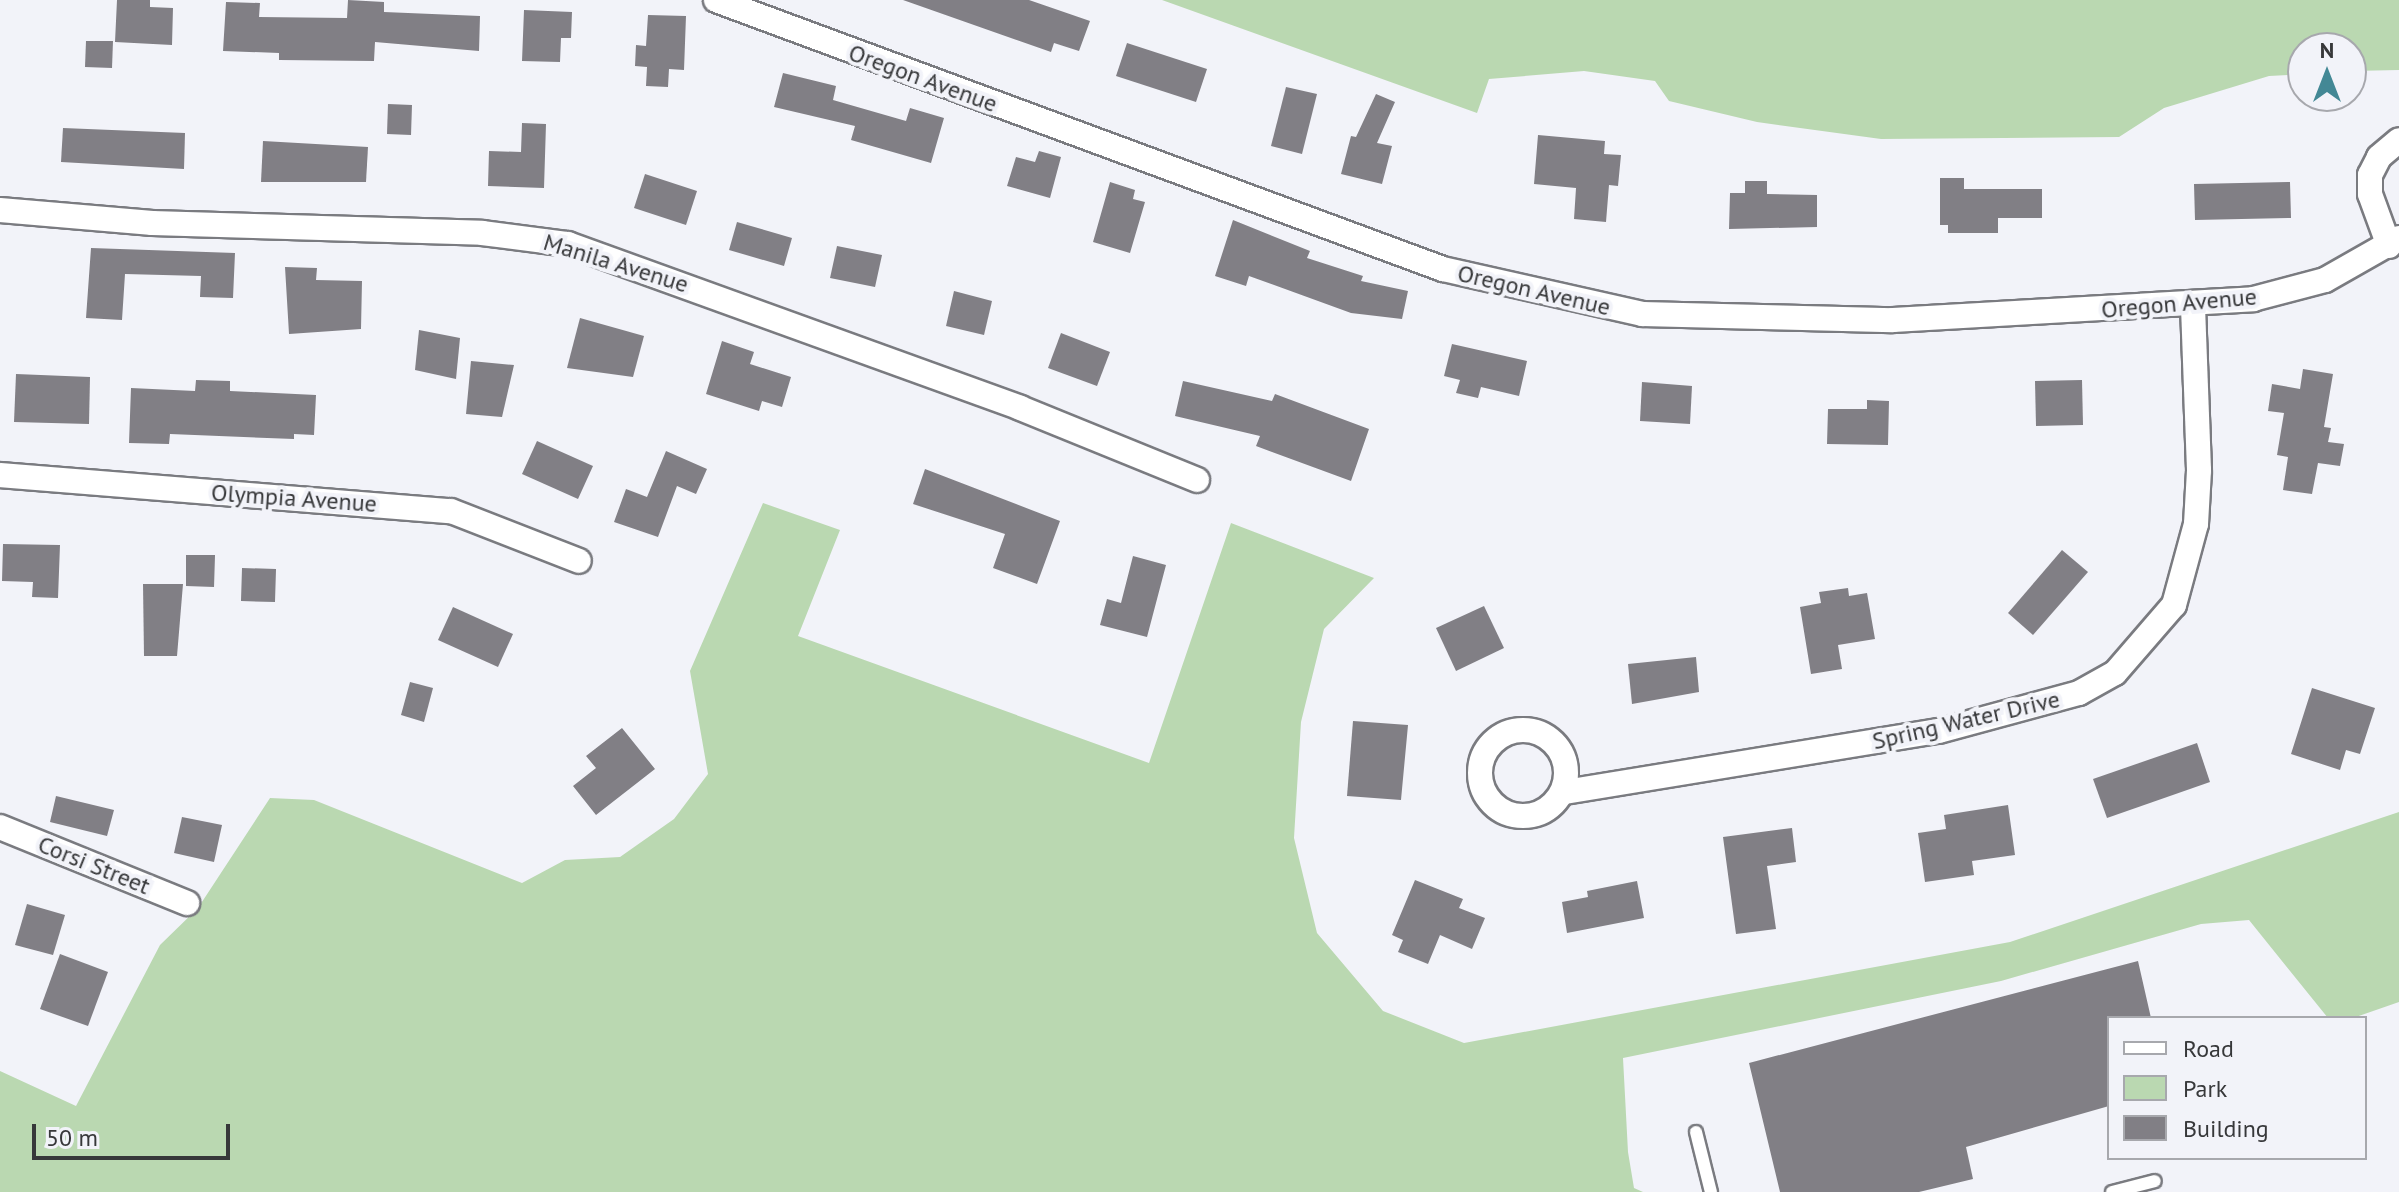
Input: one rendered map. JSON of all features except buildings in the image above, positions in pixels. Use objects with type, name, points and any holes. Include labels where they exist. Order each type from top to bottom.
[{"type":"street","name":"Oregon Avenue","points":[[716,0],[1443,269],[1549,296],[1642,314],[1755,320],[1893,320],[2253,299],[2325,280],[2394,242],[2370,194],[2370,175],[2379,157],[2399,140]]},
{"type":"street","name":"Manila Avenue","points":[[0,210],[152,223],[482,233],[568,244],[1020,408],[1197,480]]},
{"type":"street","name":"Spring Water Drive","points":[[1565,792],[1939,731],[2079,693],[2115,673],[2174,605],[2196,524],[2193,303]]},
{"type":"street","name":"Olympia Avenue","points":[[0,475],[451,511],[579,561]]},
{"type":"street","name":"Corsi Street","points":[[0,827],[187,903]]},
{"type":"lane","points":[[1696,1132],[1711,1192]]},
{"type":"lane","points":[[2112,1192],[2155,1181]]},
{"type":"green space","points":[[1162,0],[2399,0],[2399,70],[2367,71],[2367,32],[2287,32],[2287,75],[2269,76],[2164,108],[2119,137],[1881,139],[1757,122],[1669,101],[1655,81],[1584,71],[1489,79],[1477,113]]},
{"type":"green space","points":[[763,503],[840,530],[798,636],[1149,763],[1231,523],[1374,578],[1324,629],[1301,722],[1294,838],[1317,933],[1383,1011],[1464,1043],[2010,942],[2399,812],[2399,1002],[2359,1016],[2326,1016],[2249,920],[2201,924],[2001,981],[1623,1058],[1628,1152],[1634,1188],[1643,1192],[0,1192],[0,1071],[76,1106],[160,945],[198,908],[270,798],[314,800],[522,883],[565,860],[620,857],[674,819],[708,774],[690,671]]}]
